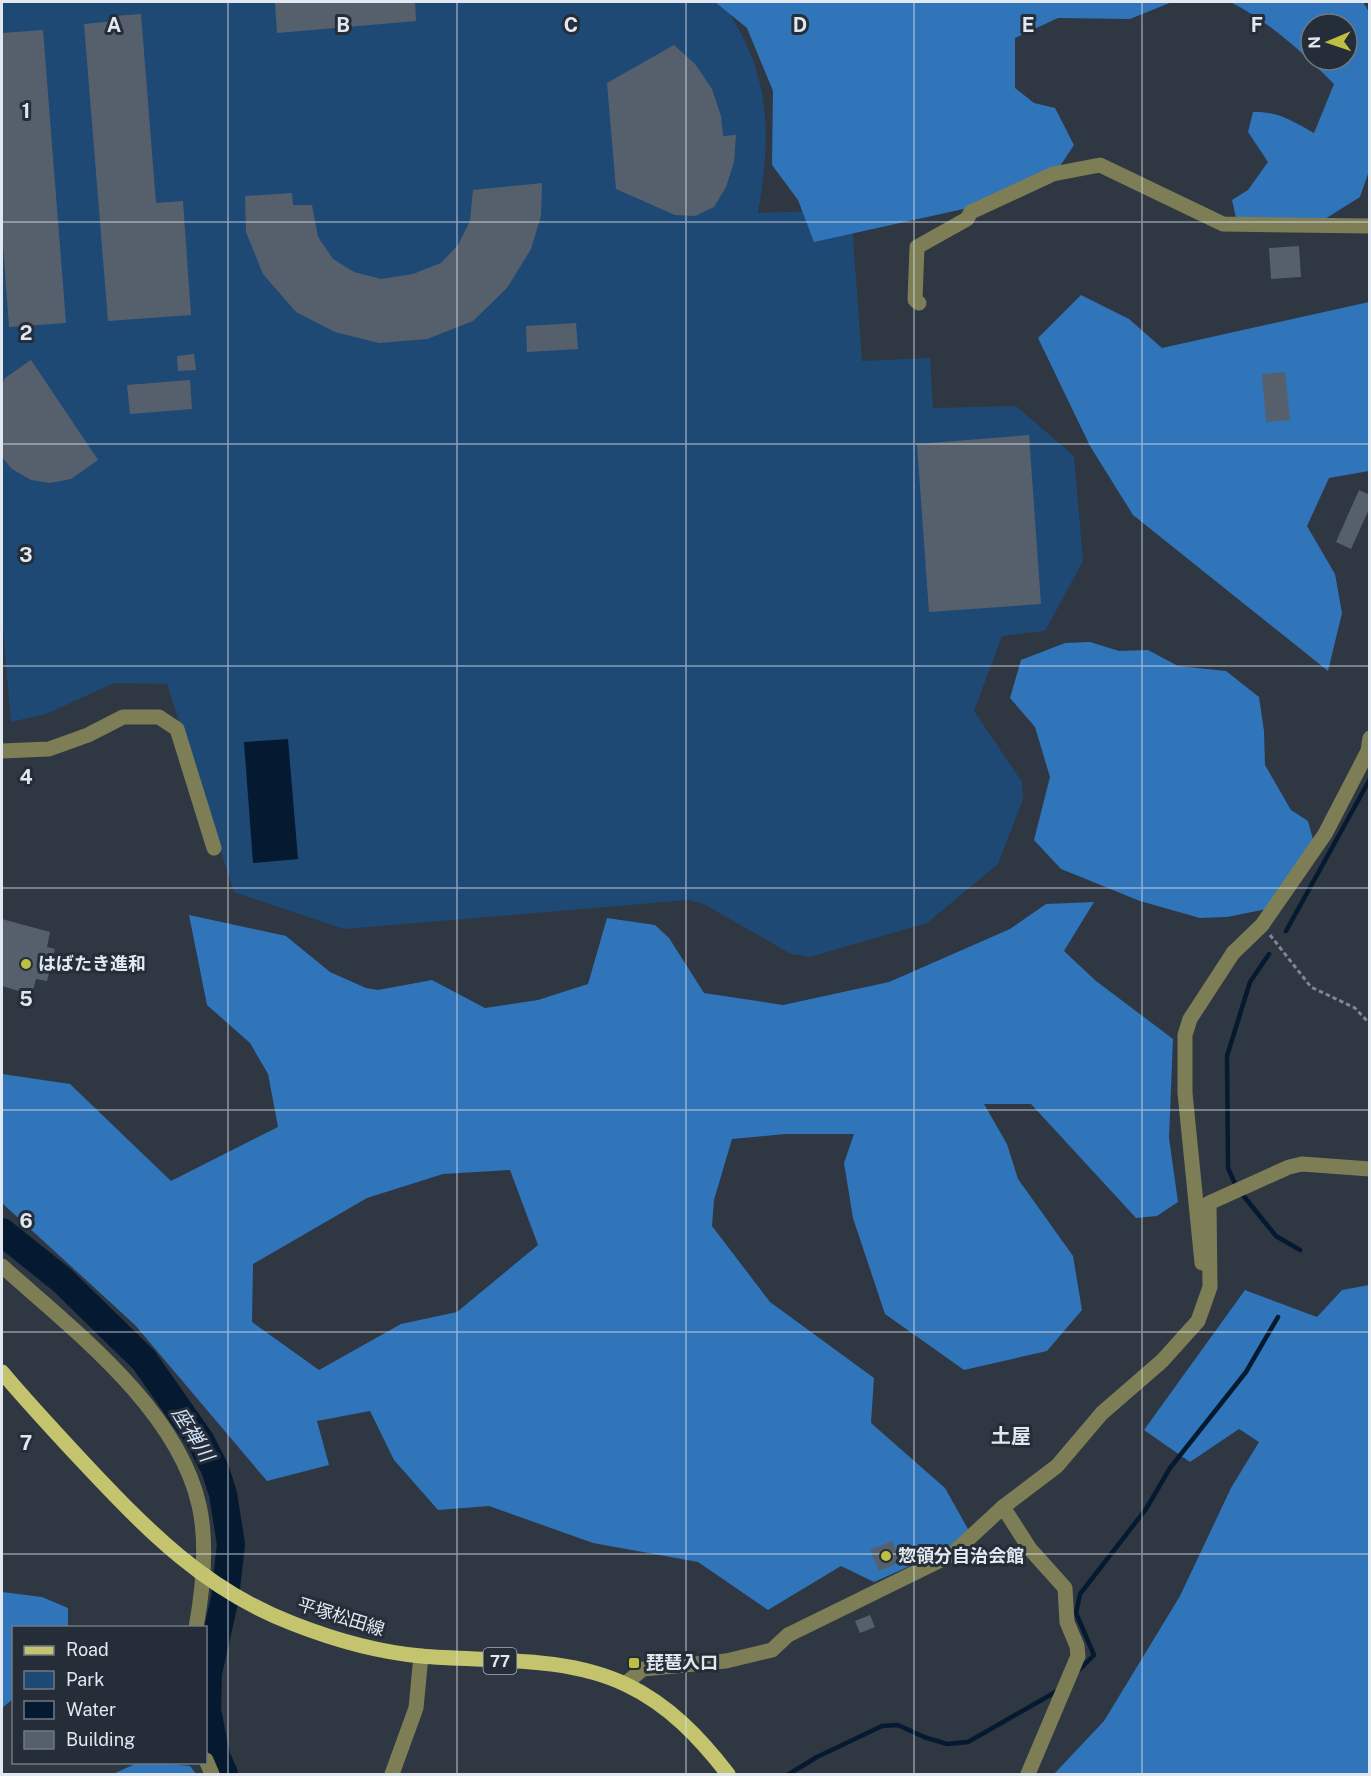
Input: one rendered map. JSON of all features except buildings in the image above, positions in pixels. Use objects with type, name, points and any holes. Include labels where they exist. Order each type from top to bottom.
[{"type":"main road","name":"平塚松田線","points":[[2,1372],[143,1527],[203,1575],[244,1600],[291,1623],[329,1637],[382,1652],[555,1665],[589,1671],[625,1684],[677,1717],[728,1774]]},
{"type":"street","points":[[919,303],[915,300],[917,247],[967,219],[971,212],[1053,174],[1100,165],[1223,224],[1370,226]]},
{"type":"street","points":[[2,751],[49,749],[88,735],[123,717],[159,717],[177,729],[214,848]]},
{"type":"street","points":[[1202,1309],[1203,1267],[1185,1093],[1185,1035],[1190,1019],[1233,953],[1262,925],[1325,834],[1368,751],[1370,738]]},
{"type":"street","points":[[625,1684],[643,1669],[726,1661],[772,1650],[788,1635],[951,1555],[1003,1507],[1057,1466],[1102,1413],[1162,1361],[1198,1321],[1210,1287],[1209,1203],[1288,1167],[1302,1164],[1370,1169]]},
{"type":"street","points":[[2,1266],[131,1386],[168,1435],[189,1473],[199,1504],[204,1533],[203,1575],[196,1626]]},
{"type":"street","points":[[1003,1507],[1030,1549],[1065,1588],[1067,1622],[1077,1646],[1078,1656],[1028,1774]]},
{"type":"street","points":[[392,1774],[416,1708],[421,1656]]},
{"type":"path","points":[[1262,925],[1311,987],[1355,1008],[1370,1024]]},
{"type":"green space","points":[[2,2],[722,2],[750,54],[759,78],[764,103],[765,155],[758,213],[851,210],[862,361],[930,358],[933,408],[1016,406],[1074,456],[1083,561],[1045,631],[1002,636],[974,711],[1022,782],[1023,799],[998,864],[927,923],[810,957],[791,954],[704,904],[688,900],[344,929],[234,892],[167,684],[114,683],[46,714],[11,722],[2,616]]},
{"type":"shaded area","points":[[715,2],[1172,2],[1130,19],[1058,18],[1015,38],[1015,88],[1034,103],[1055,108],[1074,145],[1058,169],[977,206],[814,242],[798,200],[772,165],[773,91],[747,28]]},
{"type":"shaded area","points":[[1230,2],[1363,2],[1369,12],[1369,171],[1360,197],[1317,224],[1236,218],[1232,200],[1248,190],[1268,162],[1248,132],[1253,112],[1278,115],[1314,133],[1334,84],[1322,72],[1359,72],[1359,12],[1299,12],[1299,50],[1259,19]]},
{"type":"shaded area","points":[[1081,295],[1129,319],[1162,348],[1369,302],[1369,471],[1329,478],[1307,526],[1335,574],[1342,613],[1328,671],[1133,515],[1090,446],[1038,338]]},
{"type":"shaded area","points":[[1090,642],[1119,651],[1148,650],[1178,666],[1226,671],[1259,697],[1264,731],[1265,765],[1291,810],[1308,821],[1315,847],[1272,908],[1227,917],[1200,918],[1140,901],[1061,869],[1034,840],[1050,777],[1035,727],[1010,698],[1021,660],[1065,643]]},
{"type":"shaded area","points":[[1094,902],[1064,951],[1096,981],[1173,1039],[1169,1138],[1178,1202],[1157,1216],[1136,1218],[1031,1104],[984,1104],[1007,1144],[1018,1179],[1073,1256],[1082,1310],[1047,1351],[964,1370],[885,1314],[853,1218],[844,1163],[854,1134],[785,1134],[732,1139],[714,1200],[712,1226],[770,1302],[874,1378],[871,1423],[945,1488],[973,1538],[874,1582],[841,1566],[768,1610],[698,1562],[593,1543],[489,1506],[438,1510],[394,1460],[370,1411],[317,1421],[329,1465],[267,1481],[135,1325],[2,1203],[2,1074],[70,1084],[171,1181],[278,1127],[268,1074],[250,1043],[207,1005],[189,915],[286,936],[330,972],[366,988],[378,990],[432,980],[485,1008],[538,1000],[588,984],[607,918],[655,925],[669,938],[704,993],[783,1005],[889,982],[1010,929],[1046,904]],"holes":[[[510,1170],[538,1245],[457,1312],[401,1324],[319,1370],[252,1322],[253,1264],[367,1198],[443,1174]]]},
{"type":"shaded area","points":[[1369,1285],[1369,1774],[1054,1774],[1104,1721],[1180,1596],[1231,1488],[1259,1442],[1239,1429],[1190,1462],[1144,1430],[1245,1290],[1317,1317],[1342,1290]]},
{"type":"shaded area","points":[[2,1592],[42,1597],[68,1608],[68,1626],[12,1626],[12,1700],[2,1708]]},
{"type":"shaded area","points":[[135,1764],[169,1764],[190,1766],[196,1774],[113,1774]]},
{"type":"water","points":[[288,739],[298,859],[253,863],[244,742]]},
{"type":"waterway","points":[[1286,931],[1370,779]]},
{"type":"waterway","points":[[1236,1186],[1228,1168],[1227,1056],[1250,982],[1269,954]]},
{"type":"waterway","points":[[1242,1194],[1276,1236],[1300,1250]]},
{"type":"waterway","name":"座禅川","points":[[2,1232],[62,1280],[144,1360],[200,1440],[215,1469],[223,1494],[231,1544],[225,1598],[208,1673],[207,1710],[216,1756],[224,1774]]},
{"type":"waterway","points":[[1078,1671],[1094,1655],[1076,1613],[1080,1594],[1146,1509],[1170,1468],[1246,1372],[1278,1317]]},
{"type":"waterway","points":[[789,1774],[817,1757],[882,1726],[898,1725],[947,1744],[968,1742],[1059,1690]]},
{"type":"place","name":"はばたき進和","points":[[26,964]]},
{"type":"place","name":"惣領分自治会館","points":[[886,1556]]},
{"type":"place","name":"琵琶入口","points":[[634,1663]]},
{"type":"district","name":"土屋","points":[[1011,1436]]}]
